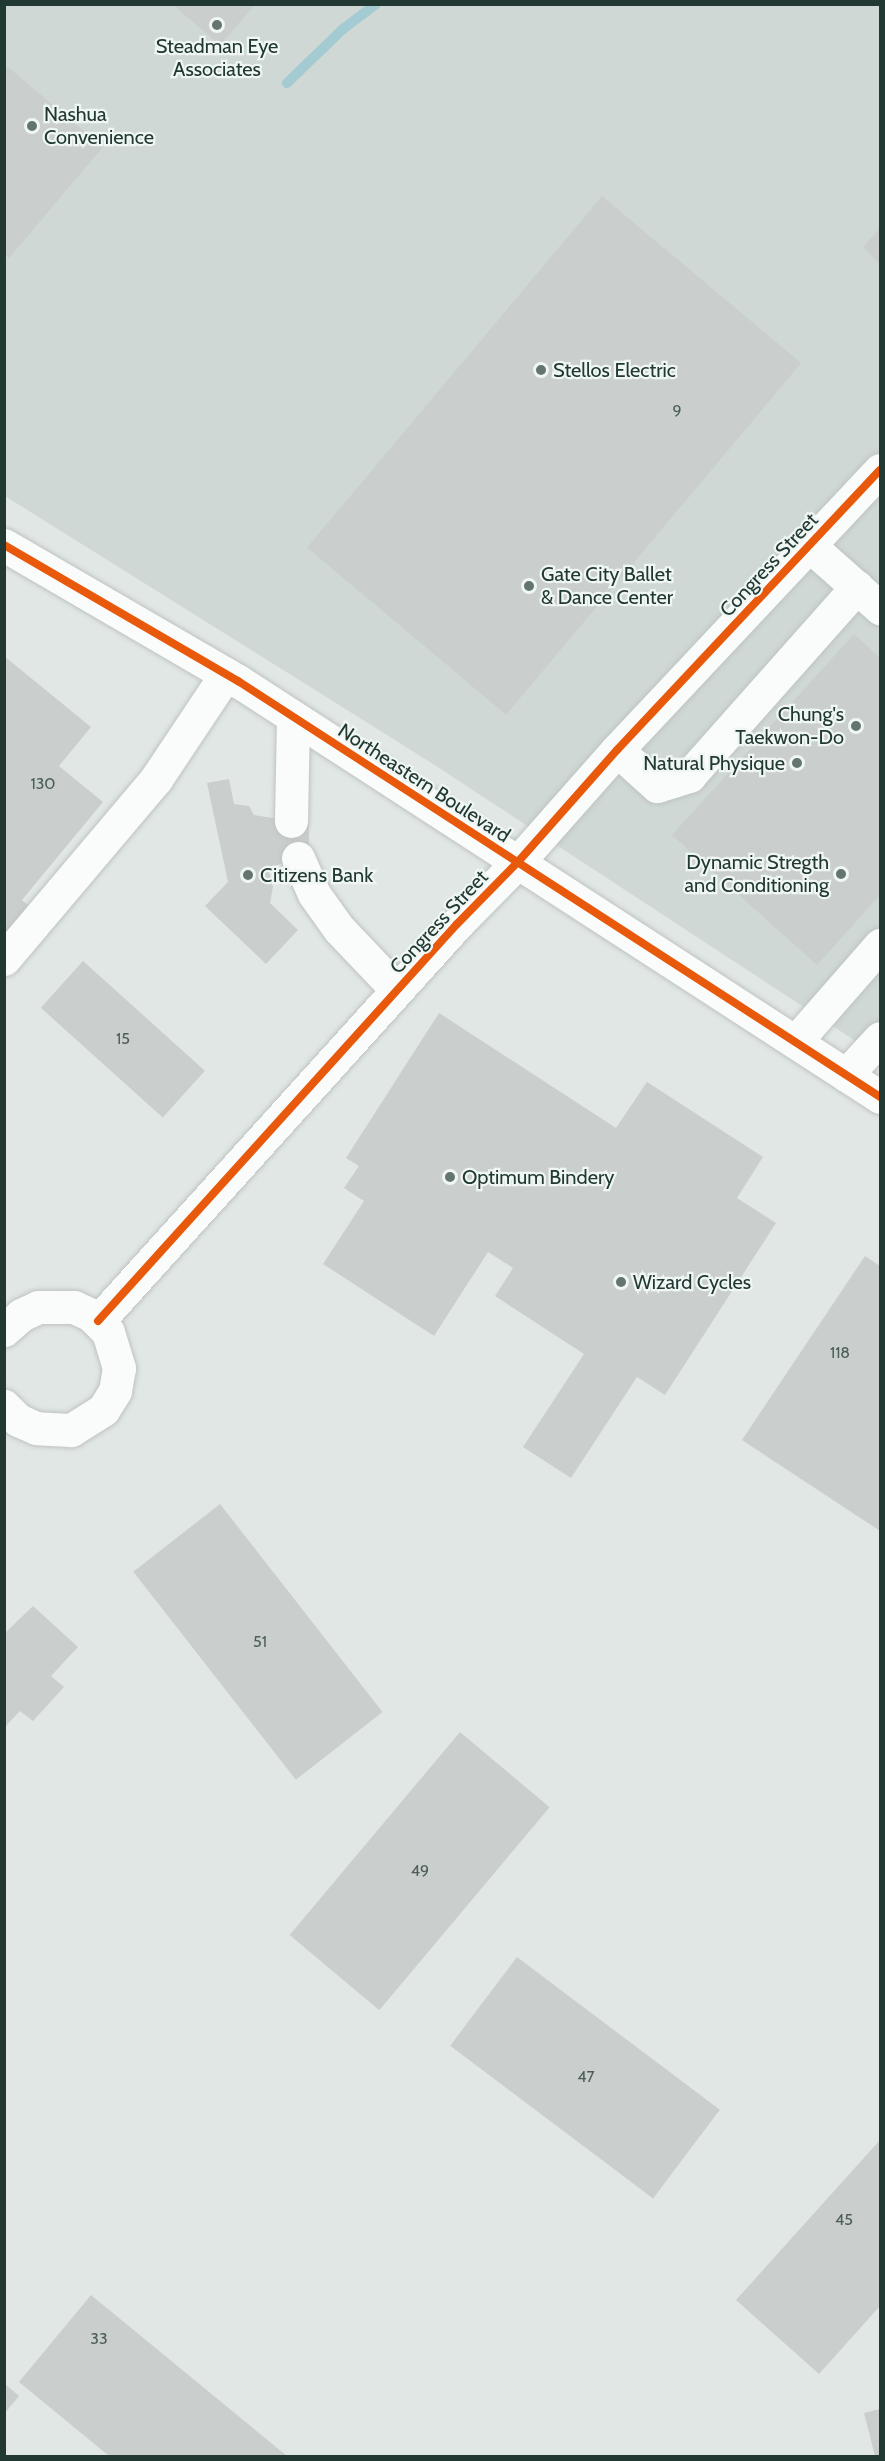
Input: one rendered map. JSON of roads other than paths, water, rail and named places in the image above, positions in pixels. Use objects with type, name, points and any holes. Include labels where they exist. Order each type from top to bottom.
[{"type":"street","name":"Congress Street","points":[[98,1321],[397,990],[517,863],[617,750],[880,470]]},
{"type":"street","name":"Northeastern Boulevard","points":[[4,545],[226,674],[880,1097]]},
{"type":"street","points":[[617,750],[657,786],[689,776],[869,598],[810,546]]},
{"type":"street","points":[[4,959],[156,779],[226,674]]},
{"type":"street","points":[[291,821],[294,719]]},
{"type":"street","points":[[298,858],[314,894],[339,929],[397,990]]},
{"type":"street","points":[[796,1041],[880,945]]},
{"type":"street","points":[[846,1074],[880,1038]]},
{"type":"street","points":[[4,1330],[29,1310],[56,1304],[74,1307],[98,1321],[112,1338],[119,1368],[115,1390],[98,1415],[71,1430],[46,1431],[18,1420],[4,1406]]},
{"type":"waterway","points":[[287,83],[343,29],[376,4]]},
{"type":"place","name":"Steadman Eye Associates","points":[[217,25]]},
{"type":"place","name":"Nashua Convenience","points":[[32,126]]},
{"type":"place","name":"Stellos Electric","points":[[541,370]]},
{"type":"place","name":"Gate City Ballet & Dance Center","points":[[529,586]]},
{"type":"place","name":"Chung's Taekwon-Do","points":[[856,726]]},
{"type":"place","name":"Natural Physique","points":[[797,763]]},
{"type":"place","name":"Dynamic Stregth and Conditioning","points":[[841,874]]},
{"type":"place","name":"Citizens Bank","points":[[248,875]]},
{"type":"place","name":"Optimum Bindery","points":[[450,1177]]},
{"type":"place","name":"Wizard Cycles","points":[[621,1282]]}]
